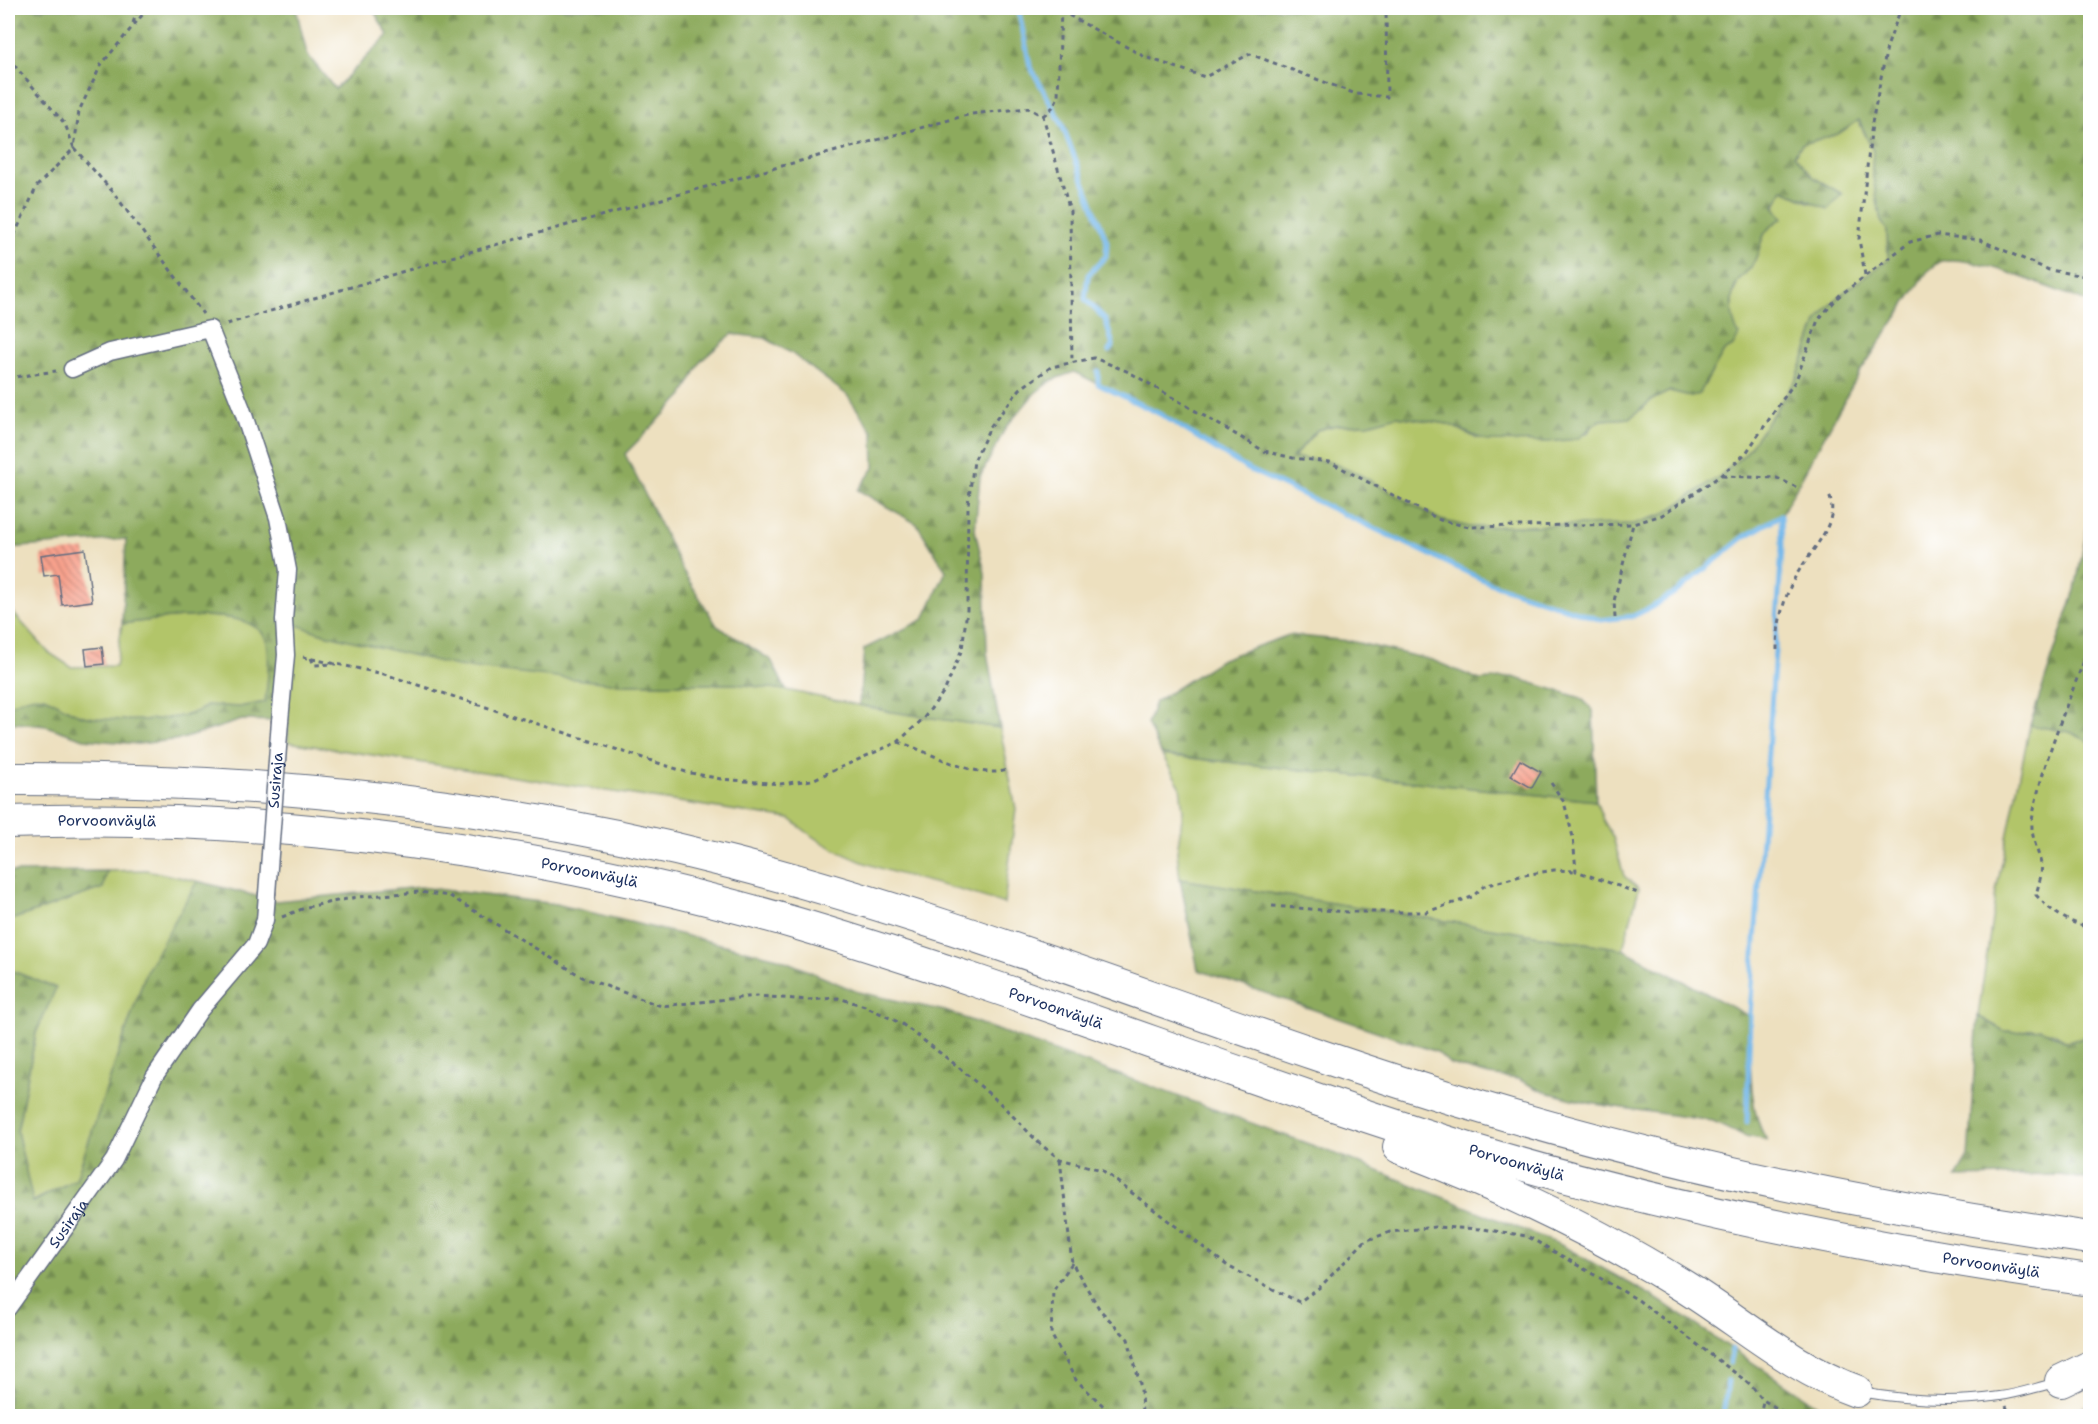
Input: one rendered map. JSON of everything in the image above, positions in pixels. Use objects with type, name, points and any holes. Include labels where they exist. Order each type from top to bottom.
[{"type":"highway","points":[[8,779],[187,782],[328,792],[471,810],[643,842],[743,866],[882,906],[1308,1052],[1470,1104],[1578,1135],[1785,1185],[1921,1212],[2091,1238]]},
{"type":"highway","name":"Porvoonväylä","points":[[8,822],[174,824],[333,834],[430,846],[627,881],[727,905],[861,944],[1472,1149],[1694,1208],[1915,1254],[2091,1280]]},
{"type":"highway","points":[[1270,1083],[1347,1128],[1438,1162],[1570,1220],[1686,1288],[1811,1370],[1856,1391]]},
{"type":"highway","points":[[2061,1381],[2091,1367]]},
{"type":"street","points":[[72,369],[110,352],[210,329]]},
{"type":"street","name":"Susiraja","points":[[8,1308],[114,1160],[154,1077],[200,1010],[256,944],[265,920],[286,655],[284,620],[288,570],[278,518],[242,409],[210,329]]},
{"type":"lane","points":[[1856,1391],[1885,1397],[1971,1399],[2001,1396],[2061,1381]]},
{"type":"path","points":[[133,25],[138,8]]},
{"type":"path","points":[[8,249],[36,186],[74,148],[79,111],[101,65],[148,8]]},
{"type":"path","points":[[1043,116],[1053,107],[1058,96],[1061,9],[1144,57],[1205,77],[1250,54],[1356,93],[1387,97],[1386,8]]},
{"type":"path","points":[[1865,275],[1859,239],[1872,123],[1887,47],[1901,8],[1906,8]]},
{"type":"path","points":[[8,58],[64,124],[74,148],[127,211],[202,312],[210,329],[455,256],[971,114],[1028,108],[1043,116],[1070,211],[1072,363]]},
{"type":"path","points":[[286,655],[311,658],[315,665],[338,664],[384,675],[686,772],[722,779],[780,784],[812,780],[898,742],[923,719],[945,690],[962,649],[967,610],[968,504],[974,461],[990,427],[1020,389],[1051,367],[1094,358],[1129,372],[1264,451],[1293,458],[1330,462],[1440,520],[1469,527],[1633,524],[1662,515],[1720,476],[1746,453],[1796,380],[1818,320],[1839,297],[1910,242],[1938,235],[1980,240],[2049,270],[2091,277]]},
{"type":"path","points":[[8,378],[72,369]]},
{"type":"path","points":[[1720,476],[1777,478],[1796,487]]},
{"type":"path","points":[[1777,650],[1777,632],[1782,609],[1792,582],[1828,525],[1833,511],[1833,503],[1828,493]]},
{"type":"path","points":[[1615,618],[1614,601],[1633,524]]},
{"type":"path","points":[[2091,645],[2058,729],[2032,816],[2031,838],[2042,866],[2036,895],[2048,909],[2071,923],[2091,928]]},
{"type":"path","points":[[898,742],[977,772],[993,774],[1007,770]]},
{"type":"path","points":[[1551,783],[1564,802],[1573,837],[1576,871]]},
{"type":"path","points":[[1272,906],[1348,912],[1426,912],[1472,897],[1484,886],[1524,875],[1554,870],[1576,871],[1638,893]]},
{"type":"path","points":[[265,920],[286,916],[307,907],[357,897],[419,892],[439,894],[459,902],[584,978],[661,1006],[757,996],[808,1000],[838,998],[856,1003],[902,1024],[956,1065],[1002,1105],[1041,1145],[1060,1159],[1102,1170],[1229,1267],[1299,1302],[1320,1287],[1365,1241],[1390,1232],[1435,1227],[1483,1229],[1527,1236],[1638,1300],[1750,1384],[1763,1400],[1790,1416]]},
{"type":"path","points":[[1060,1159],[1072,1263],[1100,1310],[1128,1339],[1141,1388],[1142,1416]]},
{"type":"path","points":[[1072,1263],[1053,1291],[1051,1334],[1076,1380],[1113,1416]]},
{"type":"path","points":[[1760,1416],[1763,1400]]},
{"type":"green space","points":[[8,8],[296,8],[307,54],[335,89],[388,35],[372,8],[2090,8],[2090,303],[1994,268],[1956,260],[1938,263],[1927,272],[1860,372],[1781,515],[1744,537],[1679,590],[1633,616],[1601,620],[1490,583],[1246,468],[1160,414],[1074,372],[1052,380],[1035,393],[1006,427],[980,477],[975,530],[985,573],[987,652],[1000,728],[859,705],[864,649],[924,619],[946,571],[917,524],[858,490],[874,468],[873,432],[847,395],[791,353],[765,338],[732,334],[701,361],[683,395],[625,454],[683,571],[717,626],[771,660],[786,690],[736,684],[620,684],[457,666],[324,634],[285,621],[280,721],[242,720],[182,739],[138,744],[84,739],[46,726],[8,722],[8,706],[25,698],[38,696],[48,698],[70,711],[92,718],[146,720],[183,715],[207,705],[239,707],[265,702],[269,659],[265,637],[254,627],[239,620],[220,617],[176,617],[122,624],[126,539],[8,548]],"holes":[[[1859,120],[1873,151],[1872,171],[1881,221],[1887,230],[1888,260],[1839,296],[1818,320],[1796,380],[1746,453],[1720,476],[1662,515],[1633,524],[1469,527],[1440,520],[1360,475],[1330,462],[1293,457],[1317,430],[1337,425],[1368,424],[1397,416],[1448,424],[1486,441],[1548,442],[1578,439],[1600,420],[1630,418],[1652,400],[1670,391],[1690,396],[1699,394],[1724,351],[1733,346],[1739,335],[1734,323],[1732,308],[1735,287],[1739,279],[1751,267],[1768,229],[1783,218],[1774,206],[1783,190],[1828,209],[1842,194],[1813,177],[1794,155],[1802,144],[1838,134]]]},
{"type":"green space","points":[[1858,120],[1873,151],[1872,171],[1881,221],[1887,230],[1888,260],[1839,296],[1818,320],[1796,380],[1746,453],[1720,476],[1662,515],[1633,524],[1469,527],[1440,520],[1360,475],[1293,458],[1317,430],[1337,425],[1368,424],[1397,416],[1448,424],[1476,438],[1497,441],[1587,434],[1600,420],[1630,418],[1652,400],[1670,391],[1690,396],[1699,394],[1724,351],[1733,346],[1732,297],[1738,281],[1751,267],[1783,189],[1810,203],[1842,194],[1813,177],[1794,156],[1802,144],[1838,134]]},
{"type":"green space","points":[[2090,513],[2090,742],[2070,732],[2030,725],[2075,590]]},
{"type":"green space","points":[[8,607],[48,652],[71,667],[116,666],[122,624],[198,616],[239,620],[254,627],[265,637],[267,643],[266,702],[239,707],[207,706],[198,711],[172,718],[124,721],[84,717],[44,697],[8,706]]},
{"type":"green space","points":[[284,620],[324,634],[620,684],[736,684],[786,690],[886,711],[1000,728],[1016,809],[1004,904],[867,864],[841,853],[790,819],[288,742],[288,701],[293,678]]},
{"type":"green space","points":[[1289,635],[1350,641],[1432,660],[1480,680],[1513,677],[1581,698],[1593,710],[1596,801],[1162,755],[1147,724],[1155,702],[1222,659]]},
{"type":"green space","points":[[2030,725],[2070,732],[2090,742],[2090,1030],[2081,1039],[2067,1041],[2054,1033],[2032,1029],[2018,1032],[2004,1031],[1978,1016],[1996,892]]},
{"type":"green space","points":[[1162,755],[1596,801],[1613,837],[1624,876],[1639,888],[1623,949],[1180,879],[1177,852],[1183,811],[1180,786]]},
{"type":"green space","points":[[146,870],[197,881],[196,888],[146,972],[76,1179],[32,1202],[17,1132],[36,1033],[55,989],[8,969],[8,921],[103,888],[107,871]]},
{"type":"green space","points":[[107,871],[103,888],[8,921],[8,872]]},
{"type":"green space","points":[[1180,879],[1623,949],[1749,1016],[1753,1098],[1756,1114],[1767,1140],[1745,1136],[1713,1121],[1588,1103],[1542,1091],[1518,1079],[1489,1075],[1450,1064],[1437,1052],[1198,970]]},
{"type":"green space","points":[[197,881],[276,901],[420,887],[556,904],[778,958],[858,992],[945,1011],[1336,1154],[1561,1245],[1654,1297],[1833,1416],[8,1416],[8,969],[56,988],[36,1033],[17,1131],[33,1202],[76,1179],[146,972]]},
{"type":"green space","points":[[1978,1016],[2004,1031],[2040,1029],[2067,1041],[2081,1039],[2090,1030],[2090,1180],[2060,1175],[1956,1177],[1968,1157]]},
{"type":"green space","points":[[2090,1404],[2090,1416],[2062,1416]]},
{"type":"building","points":[[85,549],[92,601],[62,605],[58,574],[44,576],[41,555]]},
{"type":"building","points":[[102,647],[104,664],[87,666],[85,649]]},
{"type":"building","points":[[1520,760],[1541,772],[1532,788],[1511,776]]},
{"type":"waterway","points":[[1018,8],[1030,66],[1061,122],[1107,242],[1106,256],[1088,275],[1085,299],[1105,319],[1113,345],[1109,351]]},
{"type":"waterway","points":[[1098,371],[1098,384],[1160,414],[1246,468],[1490,583],[1601,620],[1633,616],[1652,607],[1679,590],[1744,537],[1781,515],[1782,548],[1750,1014],[1747,1122]]},
{"type":"waterway","points":[[1730,1363],[1732,1349]]},
{"type":"waterway","points":[[1723,1416],[1728,1381]]}]
